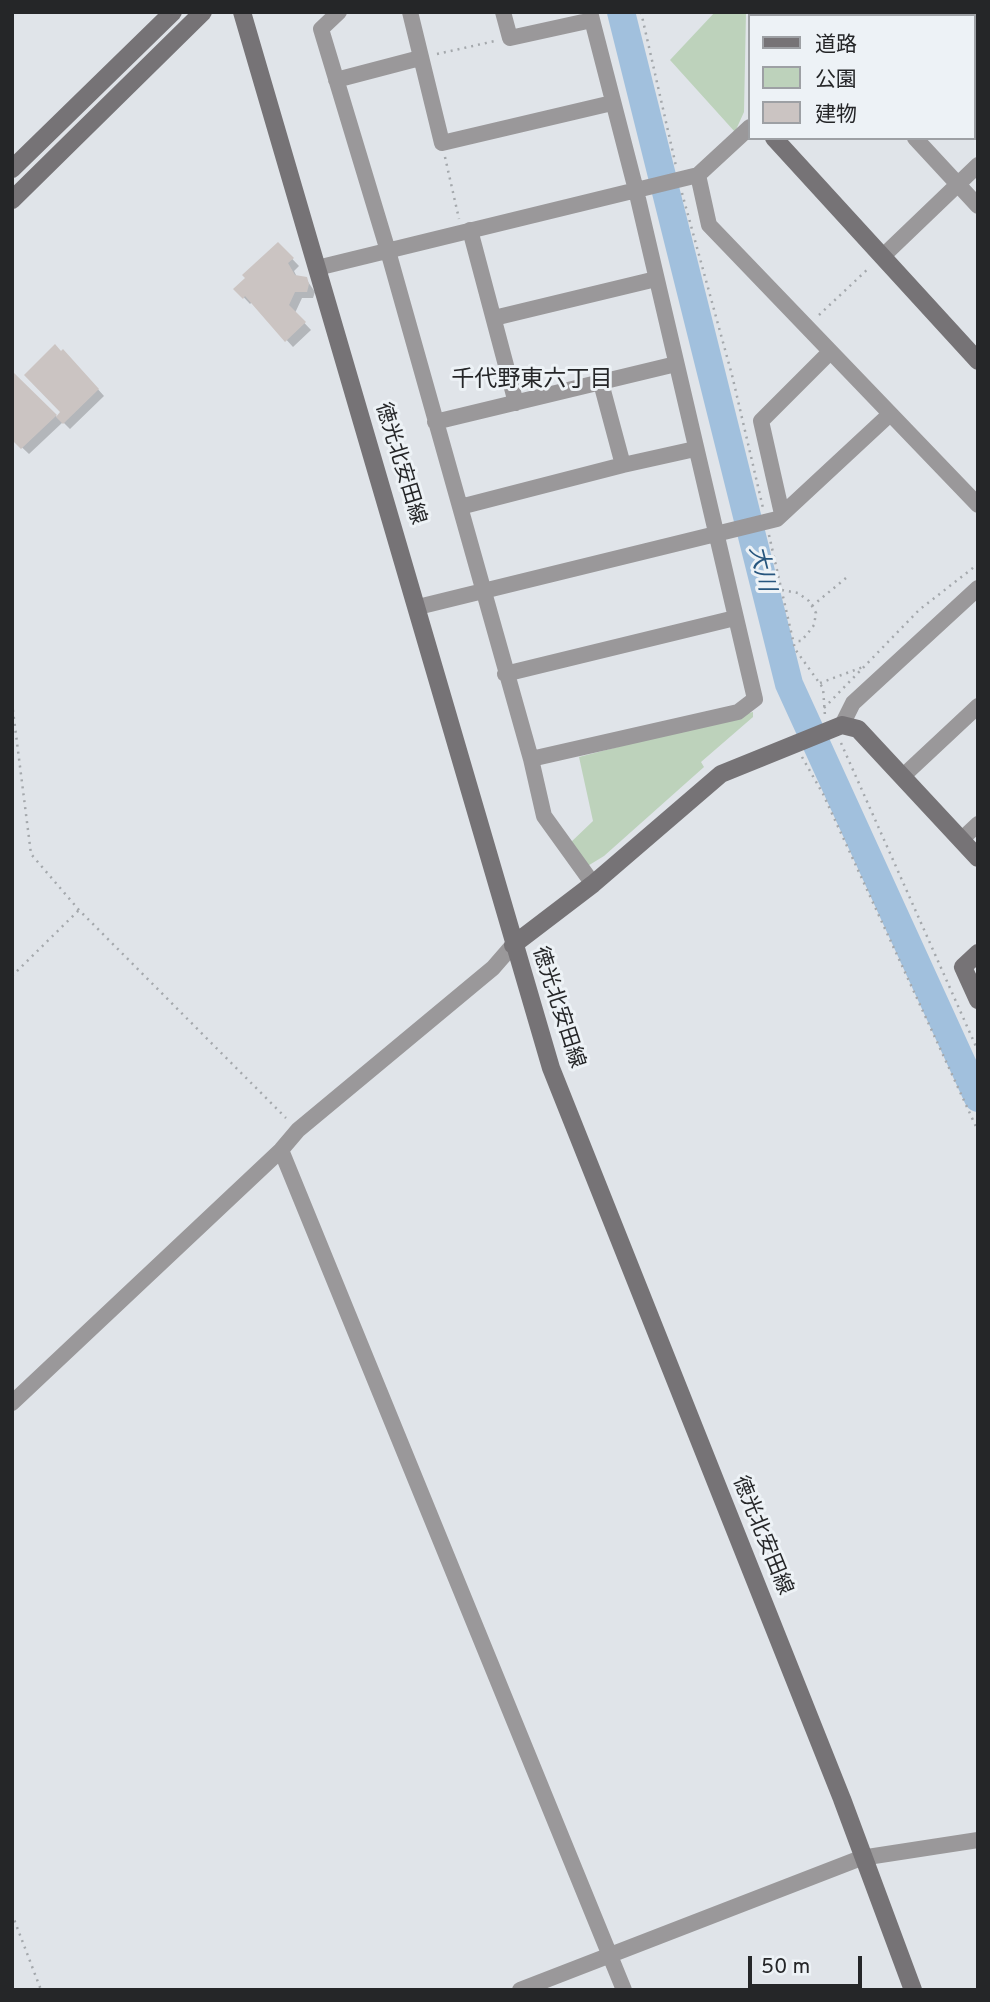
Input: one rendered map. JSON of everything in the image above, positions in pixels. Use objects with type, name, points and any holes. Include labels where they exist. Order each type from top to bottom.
[{"type":"main road","points":[[12,169],[173,12]]},
{"type":"main road","points":[[12,200],[203,12]]},
{"type":"main road","name":"徳光北安田線","points":[[242,12],[551,1068],[842,1799],[861,1858],[913,1990]]},
{"type":"main road","points":[[776,140],[978,360]]},
{"type":"main road","points":[[513,945],[593,884],[721,774],[834,727],[858,729],[978,858]]},
{"type":"main road","points":[[978,953],[963,967],[978,1000]]},
{"type":"street","points":[[339,12],[321,29],[388,251],[531,759],[544,816],[593,884]]},
{"type":"street","points":[[410,12],[442,143],[612,103]]},
{"type":"street","points":[[503,12],[510,38],[591,16],[636,190],[695,449],[720,532],[735,618],[755,699],[738,712],[531,759]]},
{"type":"street","points":[[337,80],[420,58]]},
{"type":"street","points":[[317,268],[698,175],[748,129]]},
{"type":"street","points":[[917,140],[978,205]]},
{"type":"street","points":[[882,257],[978,165]]},
{"type":"street","points":[[698,175],[709,225],[978,505]]},
{"type":"street","points":[[466,231],[494,318],[516,403]]},
{"type":"street","points":[[494,318],[656,279]]},
{"type":"street","points":[[782,514],[761,421],[830,352]]},
{"type":"street","points":[[435,422],[676,364]]},
{"type":"street","points":[[601,383],[623,465]]},
{"type":"street","points":[[418,607],[763,522],[782,514],[889,415]]},
{"type":"street","points":[[460,506],[695,449]]},
{"type":"street","points":[[834,727],[853,703],[978,589]]},
{"type":"street","points":[[505,674],[735,618]]},
{"type":"street","points":[[902,777],[978,706]]},
{"type":"street","points":[[961,840],[978,824]]},
{"type":"street","points":[[12,1403],[281,1150],[298,1130],[493,968],[513,945]]},
{"type":"street","points":[[281,1150],[624,1990]]},
{"type":"street","points":[[520,1990],[861,1858],[978,1840]]},
{"type":"path","points":[[641,12],[679,180],[732,375],[763,522],[795,649],[820,683],[824,708],[978,1051]]},
{"type":"path","points":[[420,58],[510,38]]},
{"type":"path","points":[[442,143],[466,231]]},
{"type":"path","points":[[806,327],[882,257]]},
{"type":"path","points":[[824,708],[919,610],[978,564]]},
{"type":"path","points":[[812,606],[846,578]]},
{"type":"path","points":[[782,590],[798,593],[816,613],[814,625],[801,640],[794,641]]},
{"type":"path","points":[[820,683],[864,666]]},
{"type":"path","points":[[12,703],[31,854],[79,910],[298,1130]]},
{"type":"path","points":[[799,741],[978,1131]]},
{"type":"path","points":[[12,976],[79,910]]},
{"type":"path","points":[[12,1914],[41,1990]]},
{"type":"green space","points":[[715,12],[746,12],[744,112],[735,132],[670,60]]},
{"type":"green space","points":[[753,712],[753,717],[701,762],[704,767],[604,856],[586,867],[569,844],[593,821],[579,757]]},
{"type":"building","points":[[278,242],[294,258],[288,263],[295,275],[307,277],[309,284],[307,292],[295,292],[289,305],[306,322],[285,342],[245,296],[243,299],[233,289],[245,278],[242,275]]},
{"type":"building","points":[[55,344],[61,351],[63,349],[99,389],[63,424],[56,417],[60,412],[24,375]]},
{"type":"building","points":[[12,371],[57,415],[21,449],[12,440]]},
{"type":"waterway","name":"大川","points":[[621,12],[789,684],[978,1098]]},
{"type":"district","name":"千代野東六丁目","points":[[532,381]]}]
